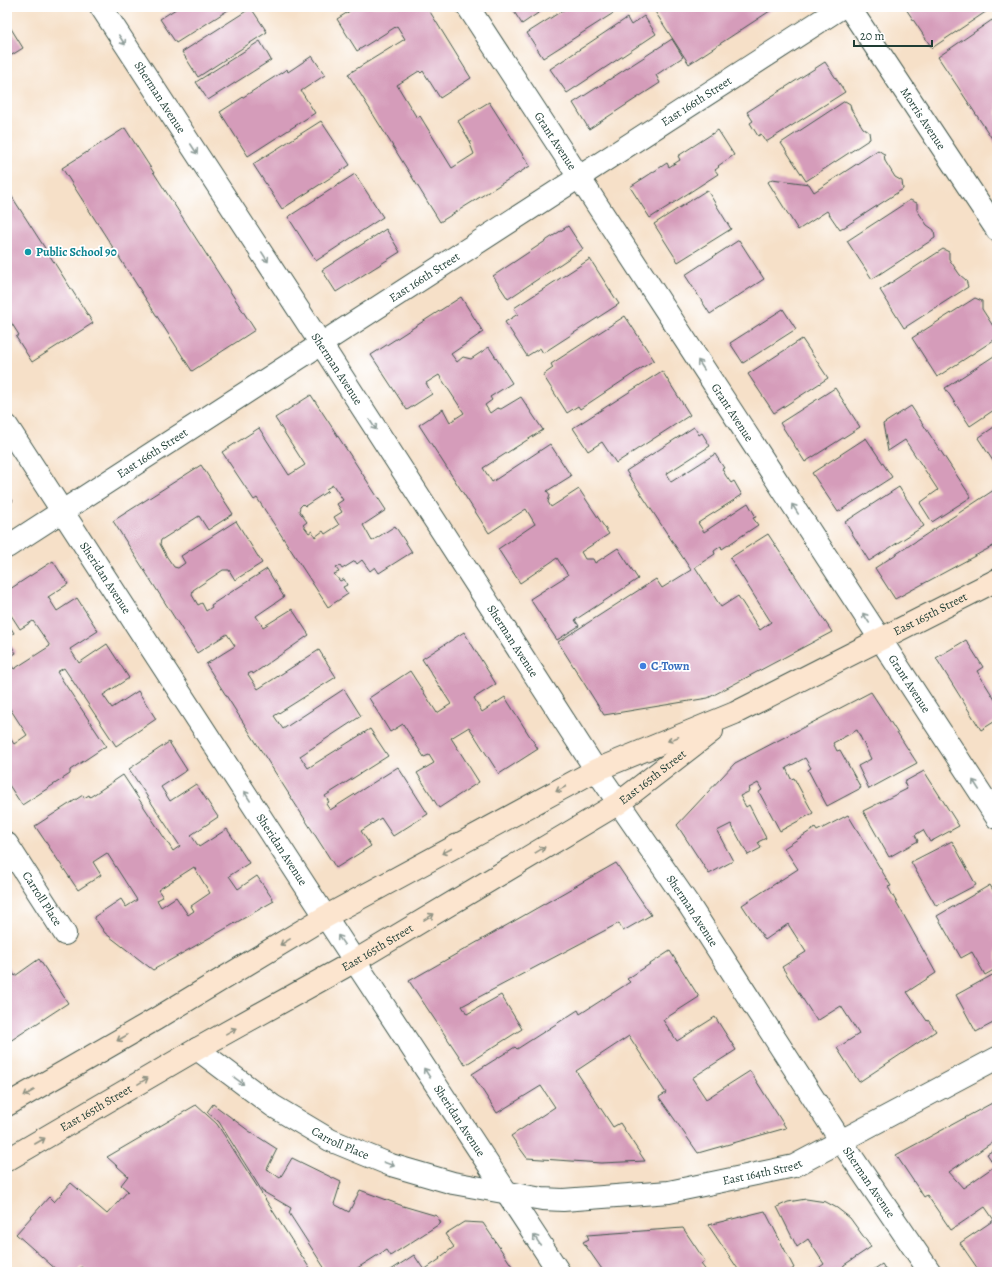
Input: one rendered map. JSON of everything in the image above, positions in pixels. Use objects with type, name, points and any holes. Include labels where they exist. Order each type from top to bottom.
[{"type":"street","name":"Sherman Avenue","points":[[101,7],[596,770],[689,904],[841,1141],[930,1272]]},
{"type":"street","name":"Grant Avenue","points":[[468,7],[997,818]]},
{"type":"street","name":"East 166th Street","points":[[7,547],[842,7]]},
{"type":"street","name":"Morris Avenue","points":[[849,7],[997,230]]},
{"type":"street","name":"Sheridan Avenue","points":[[7,426],[325,917],[504,1191],[559,1272]]},
{"type":"street","name":"East 165th Street","points":[[7,1105],[156,1019],[325,917],[596,770],[735,713],[997,580]]},
{"type":"street","name":"East 165th Street","points":[[7,1160],[197,1049],[355,961],[619,803],[735,713]]},
{"type":"street","name":"Carroll Place","points":[[7,844],[65,934]]},
{"type":"street","name":"Carroll Place","points":[[197,1049],[273,1106],[330,1140],[391,1165],[467,1186],[504,1191]]},
{"type":"street","name":"East 164th Street","points":[[504,1191],[542,1199],[564,1200],[669,1192],[794,1166],[997,1058]]},
{"type":"building","points":[[179,7],[233,7],[176,43],[160,19]]},
{"type":"building","points":[[356,7],[427,7],[471,78],[440,98],[423,71],[421,73],[419,71],[397,85],[417,118],[420,116],[452,168],[474,154],[470,144],[471,143],[458,121],[489,102],[530,166],[440,222],[348,74],[405,39],[397,26],[357,51],[337,19]]},
{"type":"building","points":[[511,7],[547,7],[522,24]]},
{"type":"building","points":[[568,7],[612,7],[615,12],[543,58],[527,33]]},
{"type":"building","points":[[652,7],[776,7],[689,64]]},
{"type":"building","points":[[909,7],[993,7],[932,48],[906,9]]},
{"type":"building","points":[[251,8],[267,32],[198,77],[182,52]]},
{"type":"building","points":[[644,16],[656,34],[567,93],[550,69],[627,18],[631,25]]},
{"type":"building","points":[[992,20],[997,28],[997,146],[938,57]]},
{"type":"building","points":[[7,22],[23,48],[7,58]]},
{"type":"building","points":[[672,39],[683,57],[656,75],[660,83],[589,129],[573,103]]},
{"type":"building","points":[[260,41],[271,60],[208,100],[196,82]]},
{"type":"building","points":[[312,56],[325,75],[301,91],[315,113],[248,156],[220,112],[287,69],[288,72]]},
{"type":"building","points":[[825,62],[845,92],[766,142],[761,134],[758,136],[750,123],[753,121],[747,112]]},
{"type":"building","points":[[845,101],[850,104],[851,109],[863,128],[869,132],[870,139],[806,181],[781,143]]},
{"type":"building","points":[[321,121],[350,165],[282,209],[253,164]]},
{"type":"building","points":[[125,128],[255,330],[192,371],[62,168]]},
{"type":"building","points":[[718,130],[734,155],[718,166],[719,167],[715,170],[718,174],[650,218],[630,187],[667,163],[669,167],[680,160],[678,156]]},
{"type":"building","points":[[878,150],[884,154],[885,161],[895,177],[902,181],[903,189],[840,230],[827,211],[798,230],[768,182],[772,179],[809,184],[814,192]]},
{"type":"building","points":[[355,174],[383,217],[316,261],[288,217]]},
{"type":"building","name":"Public School 90","points":[[7,189],[93,323],[32,362],[16,337],[19,335],[7,316]]},
{"type":"building","points":[[707,190],[731,229],[678,262],[654,224]]},
{"type":"building","points":[[910,200],[917,203],[917,210],[927,225],[934,230],[935,238],[872,279],[847,241]]},
{"type":"building","points":[[568,226],[583,249],[508,299],[493,276]]},
{"type":"building","points":[[386,229],[400,252],[336,292],[322,270]]},
{"type":"building","points":[[739,240],[764,279],[710,314],[685,275]]},
{"type":"building","points":[[943,249],[949,252],[949,259],[960,275],[966,280],[968,287],[904,328],[880,290]]},
{"type":"building","points":[[590,259],[619,304],[543,353],[540,348],[527,356],[505,322],[518,314],[514,308]]},
{"type":"building","points":[[461,297],[483,332],[451,354],[457,362],[463,357],[471,359],[489,347],[512,383],[490,397],[492,400],[485,405],[490,413],[497,408],[501,409],[521,397],[543,430],[483,468],[492,482],[550,444],[571,476],[547,491],[550,495],[548,502],[551,507],[579,489],[609,534],[581,552],[585,559],[593,559],[595,563],[618,548],[638,579],[575,620],[579,626],[557,640],[530,599],[568,575],[557,558],[520,583],[498,549],[535,524],[526,509],[489,533],[419,425],[443,409],[450,422],[464,413],[439,375],[426,383],[432,394],[407,410],[371,355]]},
{"type":"building","points":[[975,298],[982,301],[982,309],[993,326],[997,326],[997,338],[937,377],[912,338]]},
{"type":"building","points":[[783,309],[796,329],[743,363],[730,343]]},
{"type":"building","points":[[625,316],[654,360],[580,409],[578,406],[567,413],[543,375],[553,368],[551,364]]},
{"type":"building","points":[[802,339],[828,378],[774,413],[748,374]]},
{"type":"building","points":[[997,354],[997,408],[970,426],[945,388]]},
{"type":"building","points":[[662,371],[690,415],[616,463],[602,442],[588,451],[573,428]]},
{"type":"building","points":[[835,388],[860,427],[805,462],[780,423]]},
{"type":"building","points":[[311,395],[386,510],[363,525],[372,541],[395,526],[412,552],[379,573],[375,567],[370,571],[362,560],[357,564],[355,561],[342,569],[340,566],[336,568],[339,572],[334,574],[340,581],[344,579],[347,585],[343,587],[348,594],[328,607],[257,498],[254,500],[222,452],[259,428],[289,475],[305,465],[275,418]],"holes":[[[333,485],[343,500],[337,504],[342,512],[334,517],[339,525],[325,534],[323,531],[315,537],[312,531],[309,533],[303,525],[307,522],[299,511],[303,504],[305,506],[328,491],[326,489]]]},
{"type":"building","points":[[911,406],[971,497],[932,522],[920,503],[938,490],[905,440],[888,451],[883,424]]},
{"type":"building","points":[[997,425],[997,467],[978,438]]},
{"type":"building","points":[[694,427],[699,435],[702,433],[710,446],[666,474],[671,482],[715,454],[724,468],[722,469],[726,476],[731,483],[734,481],[742,495],[698,523],[704,532],[748,503],[756,517],[753,518],[758,525],[722,549],[721,546],[714,551],[715,554],[695,567],[721,607],[738,596],[760,630],[771,622],[730,558],[768,534],[832,632],[708,698],[604,715],[558,642],[656,579],[662,588],[691,570],[626,471]]},
{"type":"building","points":[[866,438],[892,477],[838,512],[812,473]]},
{"type":"building","points":[[201,465],[233,514],[208,530],[199,516],[161,540],[160,544],[167,557],[174,567],[178,568],[185,563],[181,556],[236,521],[262,563],[235,580],[229,570],[223,570],[193,590],[192,595],[198,605],[202,603],[206,611],[212,607],[211,605],[267,569],[284,597],[256,616],[263,627],[292,609],[309,635],[253,674],[252,672],[248,674],[258,689],[319,650],[336,677],[274,716],[283,729],[344,689],[361,716],[300,756],[308,768],[370,729],[388,756],[325,796],[329,802],[326,804],[330,810],[398,767],[428,814],[393,836],[381,818],[361,831],[371,846],[336,868],[206,664],[235,646],[227,634],[197,653],[113,521]]},
{"type":"building","points":[[899,487],[924,526],[869,561],[845,522]]},
{"type":"building","points":[[997,488],[997,544],[895,599],[875,568]]},
{"type":"building","points":[[7,493],[13,501],[7,505]]},
{"type":"building","points":[[53,561],[68,584],[48,597],[57,611],[77,598],[98,631],[70,649],[79,663],[107,644],[129,678],[103,695],[112,708],[138,691],[156,719],[116,746],[64,668],[57,672],[106,746],[70,770],[70,774],[22,805],[7,782],[7,733],[14,744],[27,735],[7,704],[7,659],[14,669],[50,646],[33,621],[20,629],[7,609],[7,591]]},
{"type":"building","points":[[7,622],[14,633],[7,638]]},
{"type":"building","points":[[464,632],[496,684],[474,698],[482,712],[505,697],[538,749],[499,774],[469,727],[451,738],[479,782],[439,808],[417,773],[434,763],[429,755],[424,757],[403,724],[390,732],[369,698],[410,671],[437,713],[451,704],[422,659]]},
{"type":"building","points":[[7,639],[16,653],[7,659]]},
{"type":"building","points":[[966,640],[983,667],[977,671],[997,703],[997,720],[981,730],[936,658]]},
{"type":"building","points":[[871,692],[917,763],[869,789],[858,766],[871,759],[857,730],[833,743],[837,751],[840,750],[861,788],[827,806],[808,770],[811,768],[805,758],[786,768],[791,779],[794,778],[813,813],[780,831],[759,792],[762,790],[758,783],[749,788],[750,791],[740,796],[746,807],[749,805],[766,838],[758,842],[761,848],[748,855],[731,824],[717,831],[733,861],[709,874],[677,825],[735,763]]},
{"type":"building","points":[[169,742],[187,770],[161,787],[170,801],[196,784],[218,817],[191,835],[199,847],[227,829],[249,863],[229,876],[238,889],[257,876],[274,901],[153,970],[105,933],[94,917],[121,899],[126,907],[137,900],[107,853],[93,862],[101,875],[78,890],[35,826],[83,795],[84,798],[89,795],[90,797],[123,775],[173,851],[180,846],[129,769]],"holes":[[[194,867],[210,893],[191,906],[194,911],[188,915],[176,897],[161,907],[157,900],[163,897],[158,890]]]},
{"type":"building","points":[[924,771],[959,826],[930,842],[923,830],[915,835],[918,841],[889,857],[863,811],[907,789],[904,782]]},
{"type":"building","points":[[848,815],[891,886],[888,887],[936,973],[907,992],[927,1021],[928,1020],[936,1031],[859,1082],[837,1048],[859,1034],[841,1006],[817,1021],[782,967],[806,952],[788,924],[765,940],[742,905],[798,869],[784,848],[815,828],[817,831]]},
{"type":"building","points":[[952,841],[976,885],[936,906],[911,862]]},
{"type":"building","points":[[616,863],[651,915],[623,931],[619,923],[462,1006],[467,1014],[501,995],[522,1029],[465,1065],[409,981]]},
{"type":"building","points":[[990,885],[997,897],[997,968],[985,975],[972,952],[961,958],[937,916]]},
{"type":"building","points":[[670,951],[699,997],[663,1020],[677,1041],[715,1017],[736,1050],[692,1078],[706,1099],[750,1071],[786,1128],[698,1153],[659,1097],[666,1093],[629,1036],[576,1071],[613,1127],[620,1123],[645,1161],[601,1163],[527,1158],[511,1136],[555,1107],[541,1086],[497,1113],[472,1074],[515,1047],[517,1049],[578,1010],[580,1014],[630,982],[627,979]]},
{"type":"building","points":[[39,959],[68,1003],[7,1043],[7,964],[15,976]]},
{"type":"building","points":[[996,973],[997,1021],[976,1032],[956,995]]},
{"type":"building","points":[[994,1102],[997,1107],[997,1139],[949,1172],[963,1188],[995,1166],[987,1154],[997,1148],[997,1272],[980,1272],[960,1243],[994,1220],[985,1207],[951,1230],[927,1195],[924,1197],[896,1155]]},
{"type":"building","points":[[213,1104],[249,1131],[277,1149],[267,1169],[280,1178],[292,1158],[341,1182],[334,1204],[349,1212],[360,1190],[403,1206],[437,1216],[441,1223],[390,1256],[386,1250],[351,1272],[327,1272],[289,1213],[291,1208],[262,1191],[219,1122],[207,1112]]},
{"type":"building","points":[[196,1105],[217,1124],[312,1272],[88,1272],[81,1267],[77,1272],[59,1272],[16,1234],[49,1197],[54,1202],[71,1183],[107,1214],[128,1191],[121,1185],[128,1176],[107,1157]]},
{"type":"building","points":[[806,1199],[826,1202],[837,1208],[850,1218],[871,1247],[844,1265],[841,1272],[813,1272],[824,1264],[808,1239],[797,1247],[777,1207],[788,1202]]},
{"type":"building","points":[[765,1211],[794,1268],[788,1272],[740,1272],[708,1225]]},
{"type":"building","points":[[464,1222],[483,1223],[516,1272],[388,1272],[414,1255],[424,1270],[454,1247],[445,1234]]},
{"type":"building","points":[[683,1228],[705,1261],[701,1264],[707,1272],[604,1272],[583,1242],[589,1239],[587,1235]]},
{"type":"building","points":[[882,1264],[887,1272],[870,1272]]},
{"type":"place","name":"Public School 90","points":[[28,252]]},
{"type":"place","name":"C-Town","points":[[643,666]]}]
